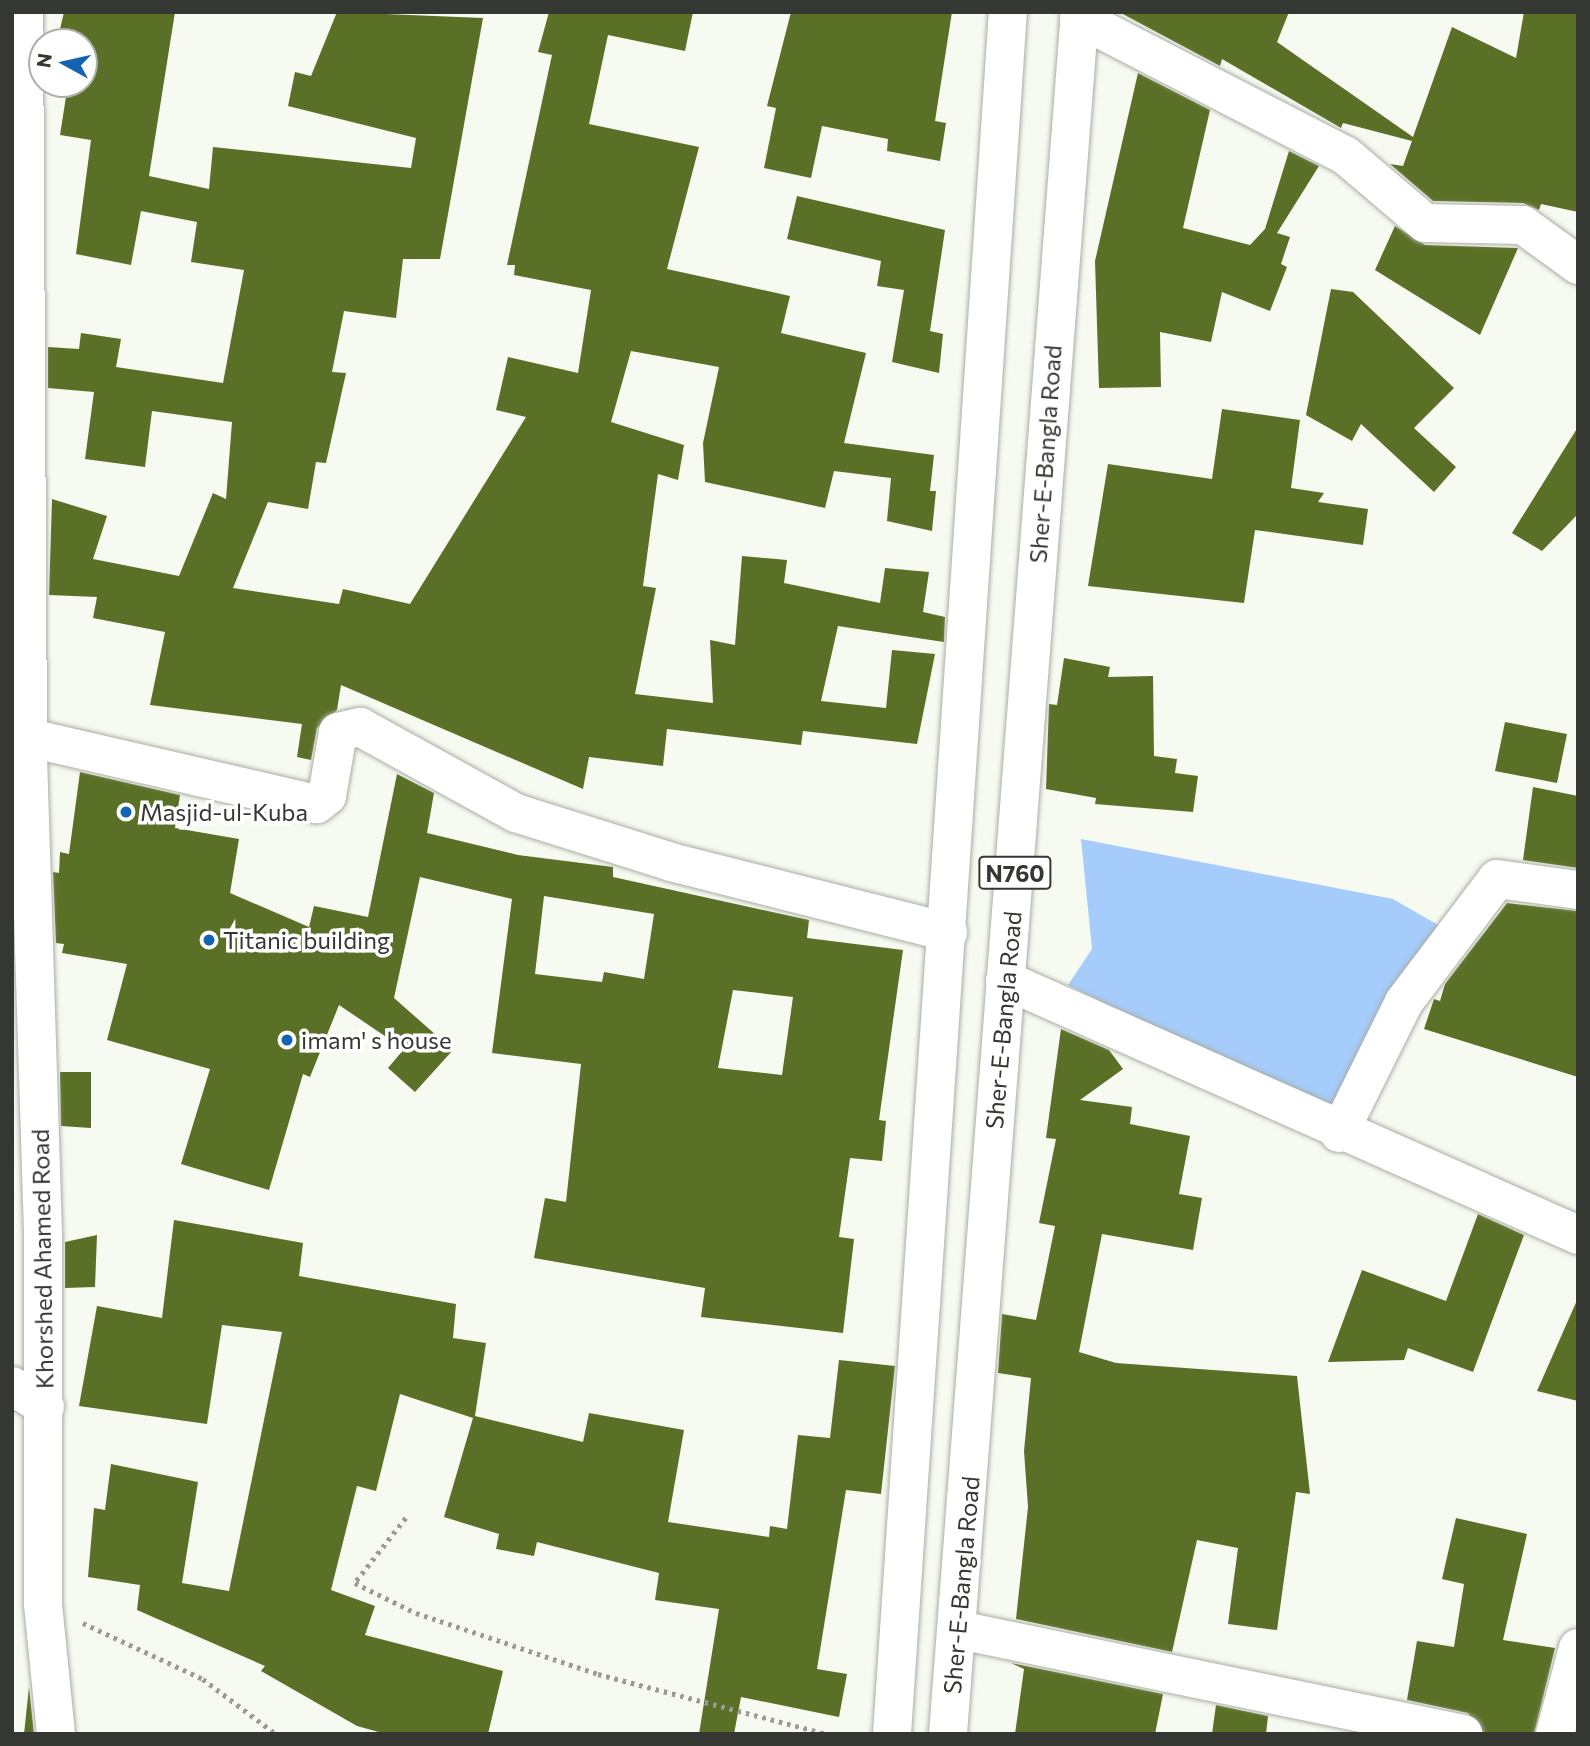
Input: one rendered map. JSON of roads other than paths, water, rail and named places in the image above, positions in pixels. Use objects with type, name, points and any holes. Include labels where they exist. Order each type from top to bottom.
[{"type":"main road","name":"Khorshed Ahamed Road","points":[[24,12],[25,757],[45,1407],[43,1604],[56,1734]]},
{"type":"main road","name":"N760","points":[[892,1734],[948,932],[1007,12]]},
{"type":"main road","points":[[1080,15],[1345,155],[1425,223],[1523,225],[1578,265]]},
{"type":"main road","name":"Sher-E-Bangla Road","points":[[948,1734],[959,1630],[1005,980],[1080,15]]},
{"type":"main road","points":[[25,757],[317,804],[327,796],[338,732],[360,727],[516,813],[671,862],[948,932]]},
{"type":"main road","points":[[1339,1133],[1404,1002],[1497,880],[1578,890]]},
{"type":"main road","points":[[1005,980],[1339,1133],[1578,1235]]},
{"type":"main road","points":[[12,1385],[45,1407]]},
{"type":"main road","points":[[959,1630],[1463,1734]]},
{"type":"main road","points":[[1555,1734],[1578,1648]]},
{"type":"water","points":[[1081,839],[1393,899],[1440,926],[1328,1114],[1068,985],[1092,949]]},
{"type":"place","name":"Masjid-ul-Kuba","points":[[126,812]]},
{"type":"place","name":"Titanic building","points":[[209,940]]},
{"type":"place","name":"imam' s house","points":[[287,1040]]}]
